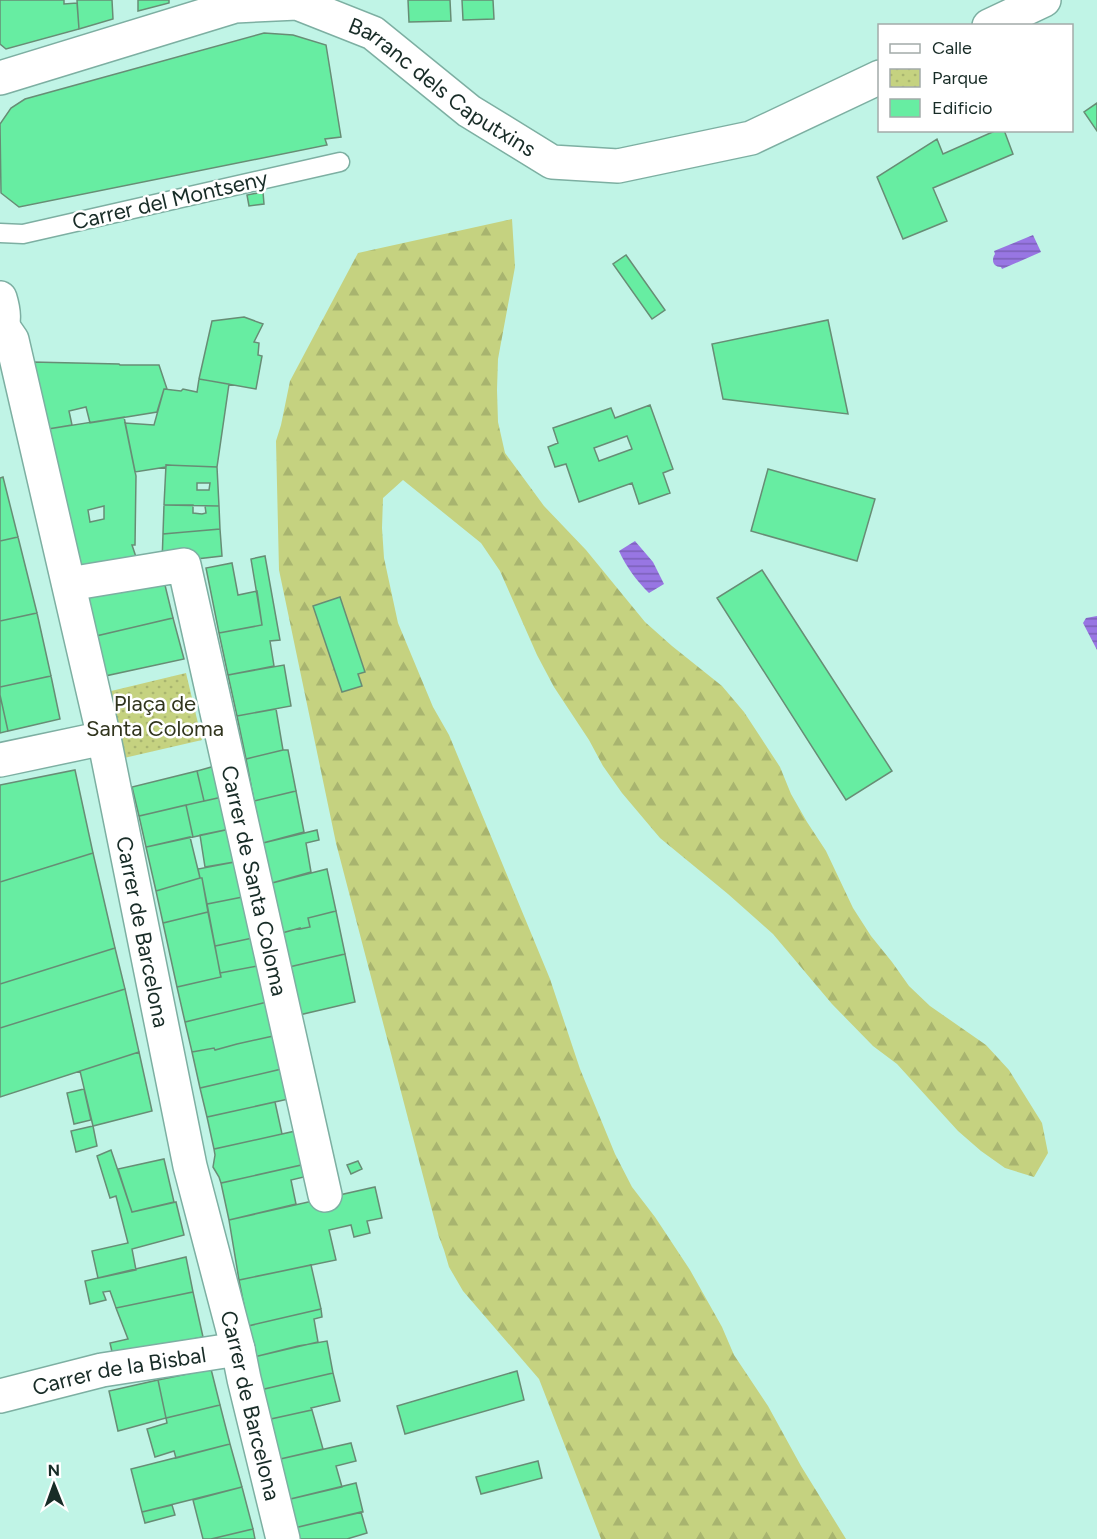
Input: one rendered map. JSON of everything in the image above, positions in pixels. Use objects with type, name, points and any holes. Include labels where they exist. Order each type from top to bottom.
[{"type":"street","points":[[993,24],[1044,0]]},
{"type":"street","name":"Barranc dels Caputxins","points":[[0,78],[235,6],[297,3],[373,33],[469,111],[552,162],[618,166],[751,138],[878,77]]},
{"type":"street","name":"Carrer de Barcelona","points":[[1,320],[12,340],[69,584],[104,738],[190,1166],[238,1349],[283,1539]]},
{"type":"street","name":"Carrer de Santa Coloma","points":[[69,584],[184,565],[325,1195]]},
{"type":"street","points":[[0,760],[104,738]]},
{"type":"street","name":"Carrer de la Bisbal","points":[[0,1395],[102,1370],[238,1349]]},
{"type":"lane","name":"Carrer del Montseny","points":[[0,233],[23,234],[340,162]]},
{"type":"green space","points":[[512,219],[515,267],[498,359],[497,390],[498,422],[505,453],[544,506],[586,550],[645,622],[722,686],[744,712],[780,767],[791,794],[826,851],[853,908],[871,936],[909,986],[930,1006],[986,1045],[1009,1070],[1042,1123],[1048,1153],[1034,1177],[1005,1168],[958,1131],[897,1064],[873,1046],[832,1004],[773,934],[660,838],[622,793],[554,687],[537,655],[500,571],[481,543],[403,480],[383,498],[384,558],[398,623],[433,707],[449,735],[550,979],[580,1069],[615,1154],[632,1187],[690,1270],[722,1327],[734,1355],[768,1406],[801,1466],[846,1539],[601,1539],[539,1379],[463,1291],[449,1267],[439,1237],[336,843],[279,570],[276,441],[290,381],[358,253]]},
{"type":"green space","name":"Plaça de Santa Coloma","points":[[186,673],[202,740],[124,758],[107,692]]},
{"type":"shaded area","points":[[1033,235],[1041,252],[1002,269],[995,264],[994,251]]},
{"type":"shaded area","points":[[635,541],[653,562],[664,584],[649,593],[632,574],[619,551]]},
{"type":"shaded area","points":[[1097,616],[1097,650],[1083,623],[1086,618]]},
{"type":"building","points":[[0,0],[64,0],[64,4],[77,3],[79,29],[6,49],[0,44]]},
{"type":"building","points":[[77,0],[112,0],[113,19],[79,29]]},
{"type":"building","points":[[138,0],[169,0],[169,3],[138,11]]},
{"type":"building","points":[[408,0],[450,0],[451,21],[409,22]]},
{"type":"building","points":[[462,0],[493,0],[494,19],[463,20]]},
{"type":"building","points":[[264,33],[293,35],[326,45],[341,137],[325,139],[327,145],[19,207],[1,193],[0,124],[11,108],[25,99]]},
{"type":"building","points":[[1097,103],[1097,131],[1084,112]]},
{"type":"building","points":[[992,132],[1005,132],[1013,154],[933,188],[947,221],[903,239],[877,177],[937,139],[943,154]]},
{"type":"building","points":[[263,192],[264,204],[249,206],[247,195]]},
{"type":"building","points":[[626,255],[665,310],[652,319],[613,264]]},
{"type":"building","points":[[244,317],[263,324],[254,342],[259,343],[258,355],[262,356],[256,389],[199,379],[212,321]]},
{"type":"building","points":[[828,320],[848,414],[723,399],[712,344]]},
{"type":"building","points":[[32,362],[159,365],[167,389],[164,389],[157,412],[90,423],[86,407],[69,411],[72,425],[48,429]]},
{"type":"building","points":[[199,379],[229,384],[217,467],[166,465],[166,467],[135,472],[125,423],[154,425],[164,389],[197,392]]},
{"type":"building","points":[[650,405],[673,469],[663,473],[670,493],[639,504],[632,483],[579,502],[566,464],[555,467],[548,447],[558,443],[553,428],[611,408],[615,418]],"holes":[[[627,436],[632,449],[599,461],[594,448]]]},
{"type":"building","points":[[124,417],[136,476],[135,545],[132,545],[136,557],[81,569],[48,429]],"holes":[[[104,506],[104,519],[90,522],[88,510]]]},
{"type":"building","points":[[166,465],[217,467],[219,506],[164,505]],"holes":[[[197,483],[210,483],[209,490],[197,490]]]},
{"type":"building","points":[[768,469],[875,499],[857,561],[751,531]]},
{"type":"building","points":[[3,477],[18,537],[0,541],[0,478]]},
{"type":"building","points":[[164,505],[193,505],[193,513],[202,514],[206,513],[205,506],[219,506],[220,529],[163,534]]},
{"type":"building","points":[[220,529],[222,556],[162,563],[163,534]]},
{"type":"building","points":[[18,537],[37,613],[0,621],[0,541]]},
{"type":"building","points":[[265,556],[280,640],[270,641],[274,666],[228,675],[219,633],[262,625],[251,559]]},
{"type":"building","points":[[232,563],[238,595],[257,591],[262,625],[219,633],[206,568]]},
{"type":"building","points":[[762,570],[892,771],[846,800],[717,598]]},
{"type":"building","points":[[163,577],[173,618],[96,636],[86,595]]},
{"type":"building","points":[[340,597],[365,672],[358,674],[362,686],[342,692],[313,606]]},
{"type":"building","points":[[37,613],[51,676],[0,687],[0,621]]},
{"type":"building","points":[[173,618],[184,659],[105,676],[96,636]]},
{"type":"building","points":[[284,665],[291,706],[237,716],[228,675]]},
{"type":"building","points":[[51,676],[60,719],[8,731],[0,687]]},
{"type":"building","points":[[0,695],[8,731],[0,733]]},
{"type":"building","points":[[276,709],[283,750],[246,759],[237,716]]},
{"type":"building","points":[[288,750],[296,791],[254,801],[246,759]]},
{"type":"building","points":[[215,766],[227,796],[204,801],[197,771]]},
{"type":"building","points":[[75,770],[93,853],[0,882],[0,785]]},
{"type":"building","points":[[197,771],[204,801],[139,816],[132,787]]},
{"type":"building","points":[[296,791],[304,832],[263,843],[254,801]]},
{"type":"building","points":[[227,796],[235,828],[193,837],[186,805]]},
{"type":"building","points":[[186,805],[193,837],[146,847],[139,816]]},
{"type":"building","points":[[235,828],[240,861],[205,867],[200,835]]},
{"type":"building","points":[[317,830],[319,840],[306,843],[311,872],[272,883],[263,843]]},
{"type":"building","points":[[190,837],[200,878],[156,891],[146,847]]},
{"type":"building","points":[[93,853],[115,948],[0,984],[0,882]]},
{"type":"building","points":[[240,861],[248,896],[207,904],[198,869]]},
{"type":"building","points":[[327,869],[336,911],[308,918],[310,927],[282,933],[272,883]]},
{"type":"building","points":[[202,878],[208,912],[163,923],[156,891]]},
{"type":"building","points":[[248,896],[257,937],[215,946],[207,904]]},
{"type":"building","points":[[336,911],[345,954],[289,967],[282,933],[310,927],[308,918]]},
{"type":"building","points":[[208,912],[221,977],[177,987],[163,923]]},
{"type":"building","points":[[257,937],[263,965],[220,973],[215,946]]},
{"type":"building","points":[[115,948],[125,989],[0,1028],[0,984]]},
{"type":"building","points":[[345,954],[355,1002],[299,1015],[289,967]]},
{"type":"building","points":[[263,965],[271,1001],[185,1022],[177,987],[221,977],[220,973]]},
{"type":"building","points":[[125,989],[139,1052],[0,1097],[0,1028]]},
{"type":"building","points":[[271,1001],[278,1035],[215,1050],[214,1048],[192,1052],[185,1022]]},
{"type":"building","points":[[278,1035],[286,1068],[200,1088],[192,1052],[214,1048],[215,1050]]},
{"type":"building","points":[[139,1052],[152,1111],[93,1126],[80,1071]]},
{"type":"building","points":[[286,1068],[293,1098],[207,1117],[200,1088]]},
{"type":"building","points":[[84,1089],[91,1120],[74,1124],[67,1093]]},
{"type":"building","points":[[275,1102],[282,1134],[214,1149],[207,1117]]},
{"type":"building","points":[[93,1126],[97,1146],[76,1152],[71,1131]]},
{"type":"building","points":[[300,1130],[306,1164],[221,1183],[213,1167],[214,1149]]},
{"type":"building","points":[[111,1150],[132,1212],[176,1202],[184,1235],[132,1249],[136,1270],[98,1278],[92,1251],[128,1243],[116,1196],[110,1198],[97,1156]]},
{"type":"building","points":[[164,1159],[174,1202],[132,1212],[118,1169]]},
{"type":"building","points":[[358,1161],[362,1169],[351,1174],[347,1165]]},
{"type":"building","points":[[306,1164],[308,1176],[291,1180],[296,1204],[229,1220],[221,1183]]},
{"type":"building","points":[[375,1187],[382,1218],[367,1221],[370,1233],[354,1237],[351,1225],[329,1230],[336,1260],[239,1280],[229,1220]]},
{"type":"building","points":[[186,1257],[193,1292],[116,1308],[110,1291],[103,1292],[106,1300],[90,1304],[85,1281]]},
{"type":"building","points":[[311,1265],[321,1309],[248,1326],[239,1280]]},
{"type":"building","points":[[193,1292],[203,1337],[113,1356],[110,1343],[128,1339],[116,1308]]},
{"type":"building","points":[[321,1309],[322,1317],[314,1319],[318,1342],[254,1357],[248,1326]]},
{"type":"building","points":[[327,1341],[333,1373],[260,1390],[254,1357]]},
{"type":"building","points":[[211,1369],[220,1405],[166,1418],[158,1380]]},
{"type":"building","points":[[517,1371],[524,1400],[405,1434],[397,1406]]},
{"type":"building","points":[[333,1373],[340,1401],[266,1420],[260,1390]]},
{"type":"building","points":[[158,1380],[166,1418],[118,1431],[109,1391]]},
{"type":"building","points":[[220,1405],[230,1444],[176,1458],[174,1451],[155,1457],[147,1429],[167,1423],[166,1418]]},
{"type":"building","points":[[312,1410],[323,1449],[276,1460],[266,1420]]},
{"type":"building","points":[[351,1443],[356,1461],[336,1466],[342,1487],[286,1500],[276,1460]]},
{"type":"building","points":[[230,1444],[242,1487],[142,1512],[131,1469]]},
{"type":"building","points":[[538,1461],[542,1478],[481,1494],[476,1477]]},
{"type":"building","points":[[356,1483],[363,1512],[294,1528],[286,1500]]},
{"type":"building","points":[[242,1487],[253,1529],[203,1539],[193,1500]]},
{"type":"building","points":[[172,1505],[175,1515],[145,1523],[142,1512]]},
{"type":"building","points":[[361,1512],[367,1533],[347,1539],[297,1539],[294,1528]]},
{"type":"building","points":[[253,1529],[255,1539],[211,1539]]}]
